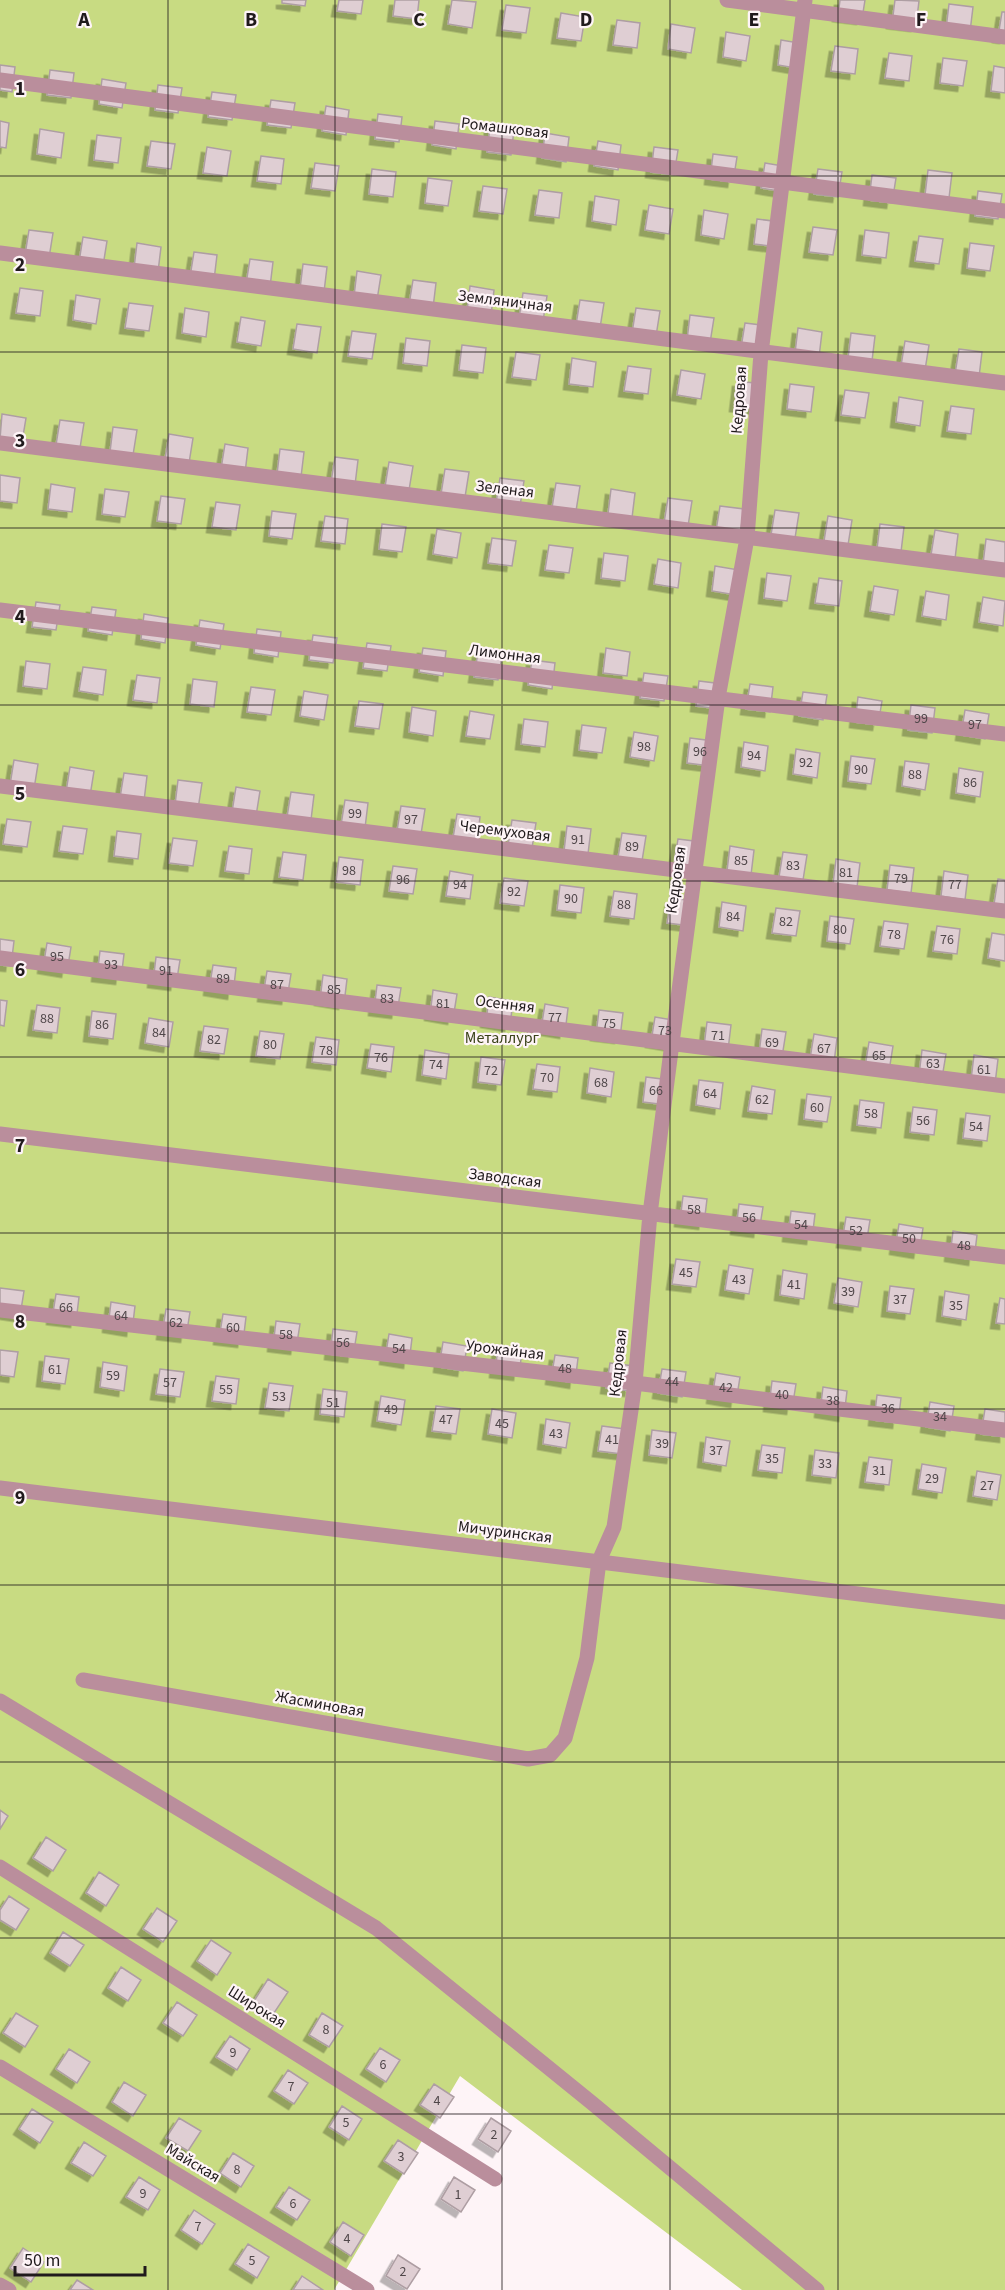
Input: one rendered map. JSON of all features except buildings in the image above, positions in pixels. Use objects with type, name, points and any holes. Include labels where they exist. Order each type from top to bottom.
[{"type":"street","points":[[728,0],[804,5],[1005,37]]},
{"type":"street","name":"Кедровая","points":[[550,1755],[565,1738],[587,1658],[599,1561],[614,1527],[635,1383],[650,1214],[672,1043],[718,698],[747,538],[761,353],[804,5]]},
{"type":"street","name":"Ромашковая","points":[[0,80],[1005,211]]},
{"type":"street","name":"Земляничная","points":[[0,253],[1005,383]]},
{"type":"street","name":"Зеленая","points":[[0,442],[1005,570]]},
{"type":"street","name":"Лимонная","points":[[0,610],[1005,734]]},
{"type":"street","name":"Черемуховая","points":[[0,786],[1005,911]]},
{"type":"street","name":"Осенняя","points":[[0,958],[1005,1086]]},
{"type":"street","name":"Заводская","points":[[0,1134],[1005,1257]]},
{"type":"street","name":"Урожайная","points":[[0,1310],[635,1383],[1005,1430]]},
{"type":"street","name":"Мичуринская","points":[[0,1488],[1005,1612]]},
{"type":"street","name":"Жасминовая","points":[[83,1680],[528,1759],[550,1755]]},
{"type":"street","points":[[0,1701],[376,1928],[817,2290]]},
{"type":"street","name":"Широкая","points":[[0,1866],[495,2179]]},
{"type":"street","name":"Майская","points":[[0,2067],[367,2290]]},
{"type":"street","points":[[0,2285],[9,2290]]},
{"type":"green space","name":"Металлург","points":[[0,0],[1005,0],[1005,2290],[742,2290],[460,2076],[334,2290],[0,2290]]}]
